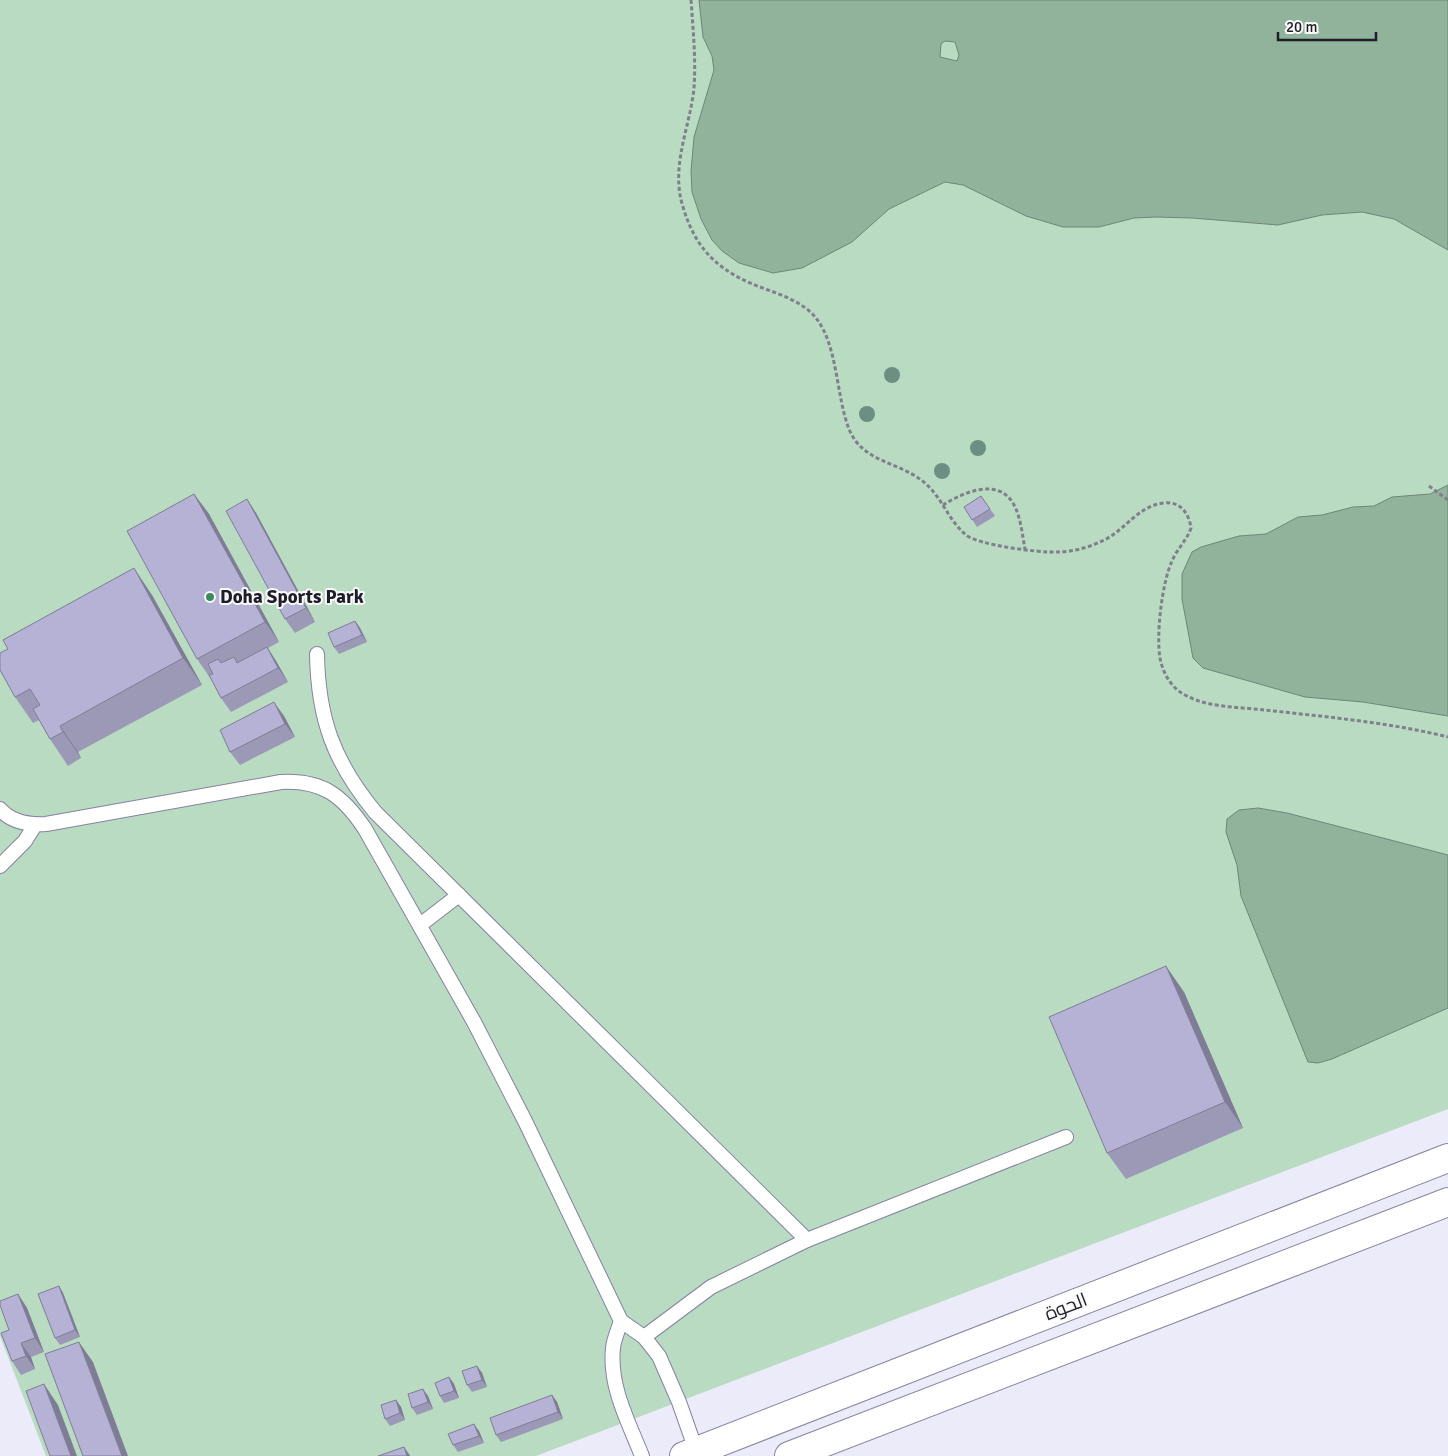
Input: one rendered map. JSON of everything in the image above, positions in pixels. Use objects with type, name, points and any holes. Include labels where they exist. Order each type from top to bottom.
[{"type":"street","name":"الحوة","points":[[693,1454],[1448,1158]]},
{"type":"street","name":"الحوة","points":[[789,1456],[1448,1202]]},
{"type":"lane","points":[[317,654],[317,682],[321,710],[340,764],[374,812],[807,1240]]},
{"type":"lane","points":[[0,808],[12,819],[34,825],[282,782],[300,781],[334,793],[346,803],[356,816],[420,924],[525,1121],[575,1220],[621,1321],[644,1337],[659,1356],[668,1374],[693,1454]]},
{"type":"lane","points":[[0,866],[25,841],[34,825]]},
{"type":"lane","points":[[420,924],[459,895]]},
{"type":"lane","points":[[644,1337],[711,1287],[807,1240],[1066,1137]]},
{"type":"lane","points":[[621,1321],[613,1346],[613,1370],[616,1392],[642,1456]]},
{"type":"path","points":[[691,0],[694,90],[679,153],[682,205],[688,222],[701,247],[712,260],[727,272],[801,305],[816,318],[824,333],[832,358],[849,430],[858,447],[926,484],[943,505],[954,523],[968,537],[997,545],[1054,553],[1089,546],[1111,536],[1143,509],[1164,503],[1175,504],[1188,515],[1191,528],[1170,569],[1165,585],[1159,640],[1163,667],[1166,676],[1175,689],[1188,697],[1214,705],[1366,722],[1424,731],[1448,738]]},
{"type":"path","points":[[1429,486],[1448,500]]},
{"type":"path","points":[[943,505],[970,491],[995,490],[1007,495],[1018,516],[1025,549]]},
{"type":"shaded area","points":[[0,0],[1448,0],[1448,1109],[536,1456],[46,1456],[0,1336]]},
{"type":"shaded area","points":[[699,0],[1448,0],[1448,250],[1394,219],[1362,212],[1322,215],[1278,225],[1156,217],[1134,218],[1099,227],[1063,227],[1026,216],[963,185],[945,182],[889,209],[852,242],[802,268],[773,273],[739,263],[722,251],[712,240],[701,219],[692,192],[691,171],[694,137],[714,70],[712,56],[703,37]],"holes":[[[945,41],[955,42],[959,55],[957,61],[940,57],[941,44]]]},
{"type":"shaded area","points":[[1448,485],[1448,716],[1363,702],[1305,697],[1203,668],[1193,658],[1182,599],[1182,574],[1192,552],[1201,547],[1239,536],[1266,534],[1298,517],[1322,515],[1353,507],[1374,506],[1392,497],[1430,494]]},
{"type":"shaded area","points":[[1258,808],[1287,813],[1448,855],[1448,1008],[1332,1059],[1318,1063],[1308,1062],[1241,896],[1237,865],[1226,832],[1227,819],[1239,810]]},
{"type":"building","name":"Doha Sports Park","points":[[194,494],[265,622],[197,659],[127,531]]},
{"type":"building","points":[[981,496],[990,509],[972,520],[964,507]]},
{"type":"building","points":[[247,499],[306,608],[285,619],[226,511]]},
{"type":"building","points":[[134,568],[183,658],[60,726],[63,732],[50,739],[33,709],[40,705],[30,689],[15,697],[0,670],[0,653],[8,649],[3,640]]},
{"type":"building","points":[[355,621],[362,635],[334,647],[328,633]]},
{"type":"building","points":[[267,647],[278,668],[221,698],[209,675],[213,674],[208,664],[218,659],[221,663],[234,657],[237,663]]},
{"type":"building","points":[[274,702],[285,724],[230,752],[220,730]]},
{"type":"building","points":[[1166,966],[1225,1102],[1107,1153],[1049,1017]]},
{"type":"building","points":[[59,1286],[75,1330],[55,1338],[38,1294]]},
{"type":"building","points":[[18,1294],[35,1338],[21,1343],[26,1356],[12,1361],[1,1333],[9,1330],[0,1301]]},
{"type":"building","points":[[79,1342],[122,1456],[83,1456],[45,1354]]},
{"type":"building","points":[[477,1366],[482,1380],[467,1385],[462,1371]]},
{"type":"building","points":[[449,1377],[454,1391],[440,1396],[435,1383]]},
{"type":"building","points":[[44,1384],[71,1456],[50,1456],[26,1391]]},
{"type":"building","points":[[423,1389],[428,1402],[412,1408],[408,1394]]},
{"type":"building","points":[[552,1395],[558,1412],[496,1435],[490,1418]]},
{"type":"building","points":[[396,1400],[400,1413],[385,1419],[381,1405]]},
{"type":"building","points":[[474,1424],[479,1436],[453,1445],[448,1434]]},
{"type":"building","points":[[404,1447],[407,1456],[378,1456]]},
{"type":"place","name":"Doha Sports Park","points":[[210,597]]}]
